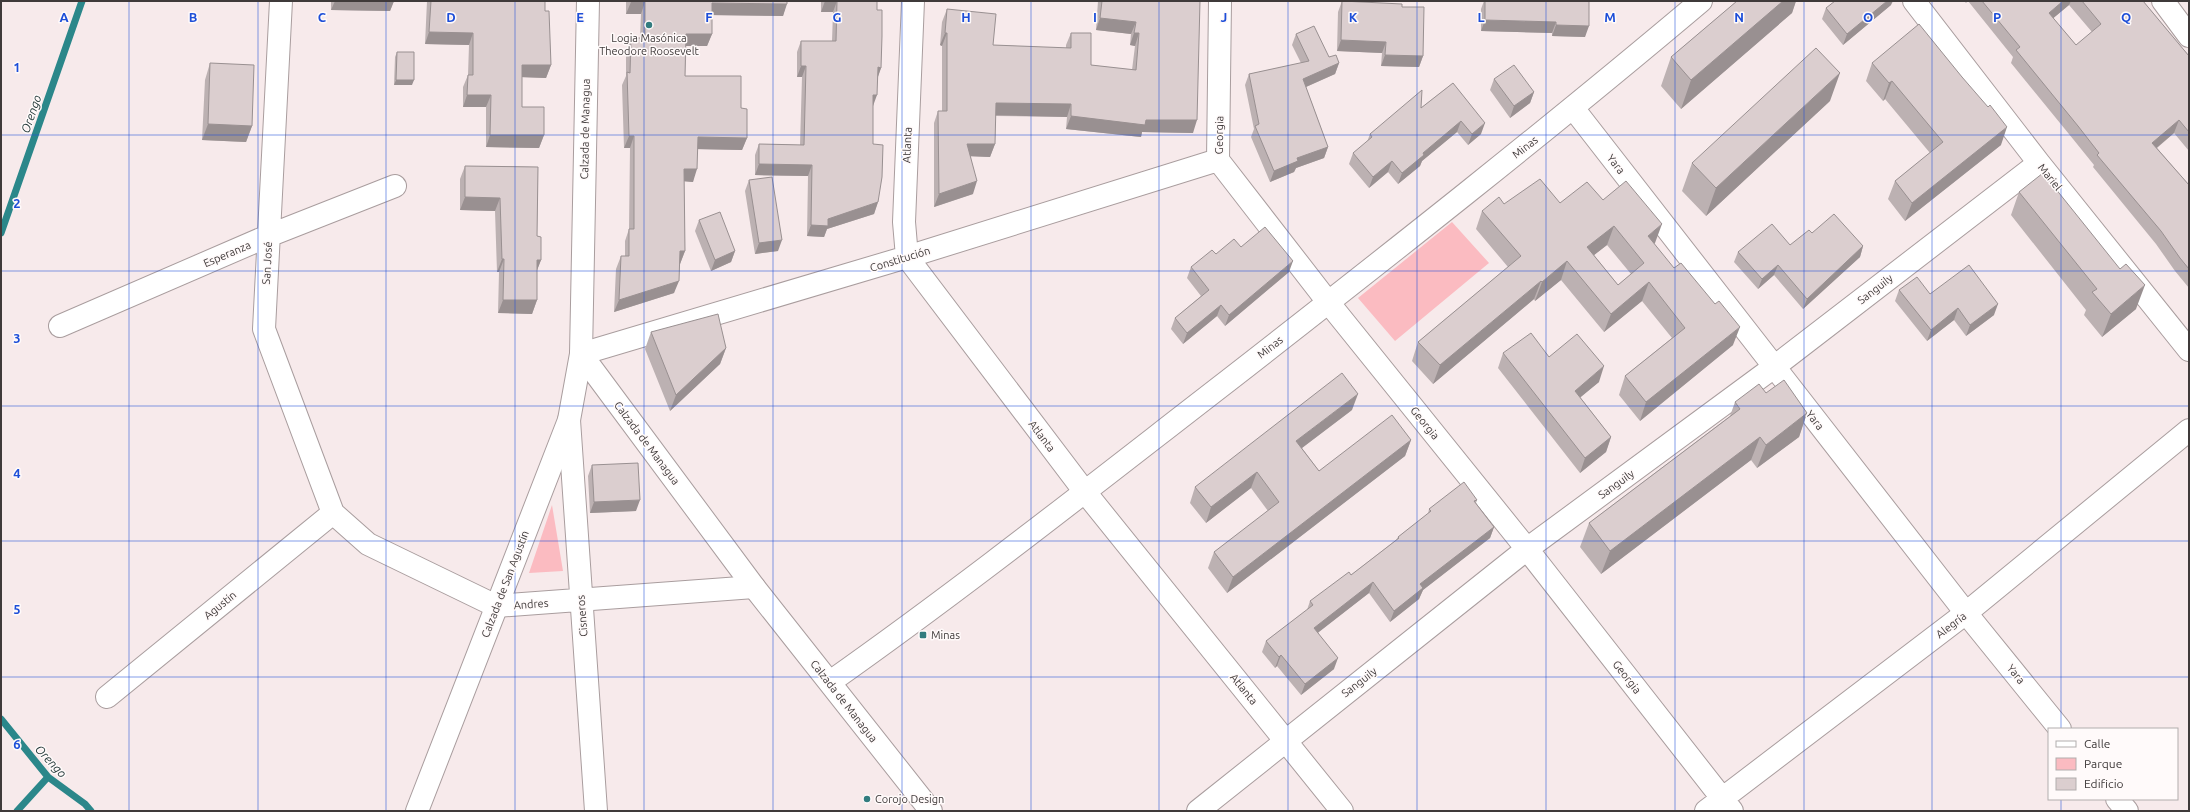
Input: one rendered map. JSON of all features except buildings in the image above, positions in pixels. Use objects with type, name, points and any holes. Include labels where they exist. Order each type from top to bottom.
[{"type":"street","name":"San José","points":[[281,1],[264,329],[333,513]]},
{"type":"street","name":"Calzada de Managua","points":[[588,1],[581,354],[754,588],[830,682],[929,810]]},
{"type":"street","name":"Atlanta","points":[[913,1],[904,222],[907,257],[1085,492],[1286,739],[1342,811]]},
{"type":"street","name":"Georgia","points":[[1220,1],[1218,160],[1328,302],[1527,549],[1720,807]]},
{"type":"street","name":"Minas","points":[[830,682],[911,624],[1085,492],[1328,302],[1573,108],[1700,1]]},
{"type":"street","name":"Mariel","points":[[1914,1],[2039,163],[2189,350]]},
{"type":"street","points":[[2163,1],[2189,36]]},
{"type":"street","name":"Yara","points":[[1573,108],[1966,613],[2059,728]]},
{"type":"street","name":"Constitución","points":[[581,354],[907,257],[1218,160]]},
{"type":"street","name":"Sanguily","points":[[1198,811],[1286,739],[1527,549],[1774,367],[2039,163]]},
{"type":"street","name":"Esperanza","points":[[60,326],[268,236],[395,186]]},
{"type":"street","name":"Calzada de San Agustín","points":[[417,811],[569,420],[581,354]]},
{"type":"street","name":"Cisneros","points":[[569,420],[596,811]]},
{"type":"street","name":"Alegría","points":[[1720,807],[1966,613],[2189,430]]},
{"type":"street","name":"Andres","points":[[333,513],[368,544],[496,606],[754,588]]},
{"type":"street","name":"Agustin","points":[[107,697],[333,513]]},
{"type":"street","points":[[2118,800],[2127,811]]},
{"type":"green space","points":[[1452,222],[1489,263],[1395,341],[1358,298]]},
{"type":"green space","points":[[552,505],[563,571],[529,573]]},
{"type":"waterway","name":"Orengo","points":[[1,233],[82,1]]},
{"type":"waterway","name":"Orengo","points":[[1,719],[48,777],[85,804],[91,811]]},
{"type":"waterway","points":[[17,811],[48,777]]},
{"type":"place","name":"Logia Masónica Theodore Roosevelt","points":[[649,25]]},
{"type":"place","name":"Minas","points":[[923,635]]},
{"type":"place","name":"Corojo Design","points":[[867,799]]}]
